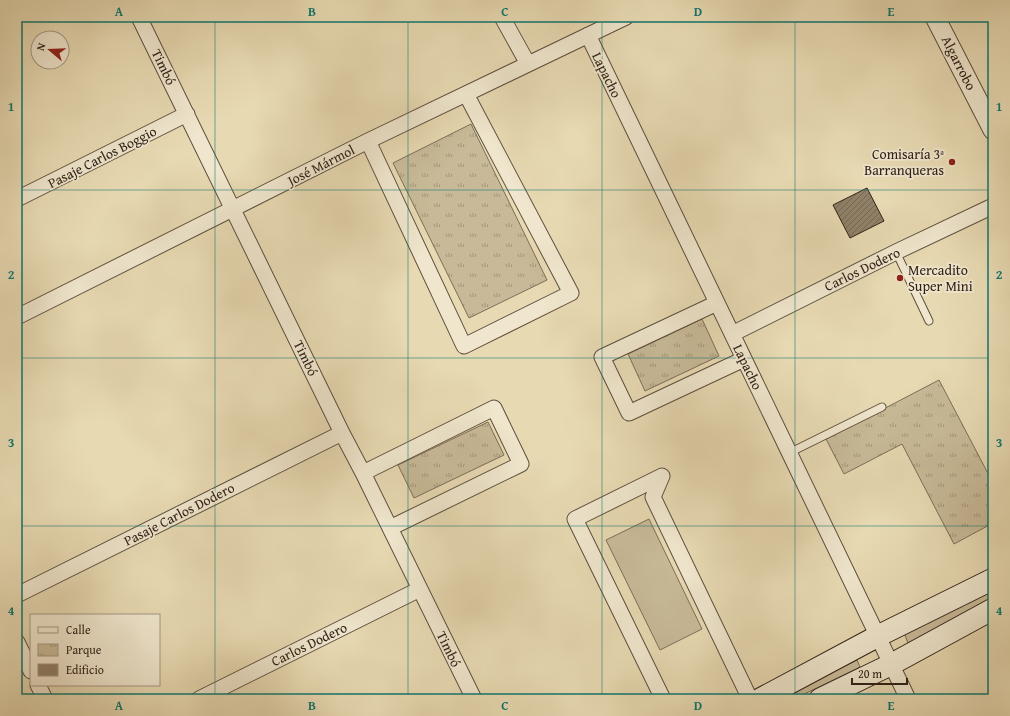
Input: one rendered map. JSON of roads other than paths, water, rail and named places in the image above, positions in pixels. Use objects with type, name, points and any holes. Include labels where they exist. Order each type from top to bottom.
[{"type":"main road","points":[[760,699],[878,636],[993,579]]},
{"type":"main road","points":[[820,699],[892,664],[993,609]]},
{"type":"street","name":"Timbó","points":[[139,17],[342,433],[474,699]]},
{"type":"street","points":[[502,17],[528,64]]},
{"type":"street","name":"José Mármol","points":[[17,317],[234,210],[368,141],[626,17]]},
{"type":"street","name":"Algarrobo","points":[[935,17],[993,130]]},
{"type":"street","name":"Lapacho","points":[[588,35],[908,699]]},
{"type":"street","points":[[368,141],[464,346],[571,293],[466,94]]},
{"type":"street","name":"Pasaje Carlos Boggio","points":[[17,199],[187,114]]},
{"type":"street","name":"Carlos Dodero","points":[[732,334],[896,252],[993,206]]},
{"type":"street","points":[[717,303],[602,357],[629,413],[744,359]]},
{"type":"street","points":[[363,473],[494,408],[521,464],[390,528]]},
{"type":"street","name":"Pasaje Carlos Dodero","points":[[17,595],[342,433]]},
{"type":"street","points":[[663,699],[575,519],[662,476],[653,497],[750,699]]},
{"type":"street","name":"Carlos Dodero","points":[[199,699],[420,589]]},
{"type":"street","points":[[17,642],[30,669]]},
{"type":"street","points":[[38,686],[44,699]]},
{"type":"lane","points":[[896,252],[929,321]]},
{"type":"lane","points":[[789,453],[882,407]]},
{"type":"place","name":"Comisaría 3ª Barranqueras","points":[[952,162]]},
{"type":"place","name":"Mercadito Super Mini","points":[[900,278]]}]
